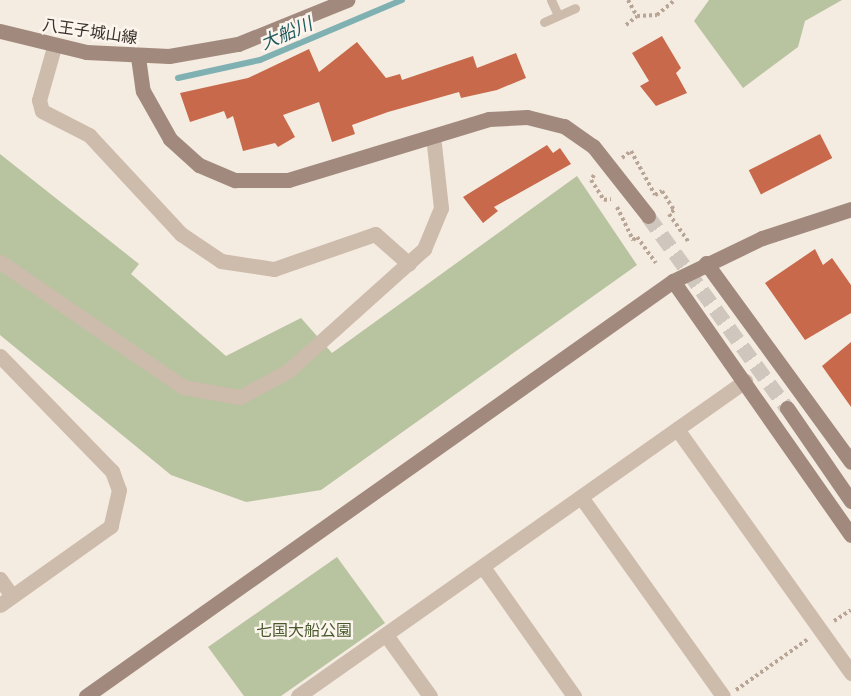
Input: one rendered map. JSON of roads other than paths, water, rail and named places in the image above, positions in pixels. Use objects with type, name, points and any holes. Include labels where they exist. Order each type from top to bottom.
[{"type":"street","name":"八王子城山線","points":[[0,32],[54,47],[138,57],[238,44],[347,0]]},
{"type":"street","points":[[54,47],[39,100],[42,111],[89,135],[182,234],[221,261],[274,269],[375,234],[409,264]]},
{"type":"street","points":[[138,57],[143,91],[170,140],[199,165],[235,180],[288,180],[433,136],[508,117],[564,126],[608,160],[648,216]]},
{"type":"street","points":[[0,262],[183,387],[224,397],[270,384],[424,249],[441,208],[433,136]]},
{"type":"street","points":[[86,696],[673,280],[706,263],[803,222],[851,209]]},
{"type":"street","points":[[706,263],[851,462]]},
{"type":"street","points":[[673,280],[851,535]]},
{"type":"street","points":[[0,356],[112,471],[119,490],[111,526],[6,601],[0,579]]},
{"type":"street","points":[[298,696],[745,381]]},
{"type":"street","points":[[787,408],[851,501]]},
{"type":"street","points":[[677,429],[851,673]]},
{"type":"street","points":[[581,497],[725,696]]},
{"type":"street","points":[[483,567],[574,696]]},
{"type":"street","points":[[386,635],[430,696]]},
{"type":"lane","points":[[551,0],[558,15]]},
{"type":"lane","points":[[544,21],[575,8]]},
{"type":"waterway","name":"大船川","points":[[178,78],[260,60],[402,0]]},
{"type":"tunnel","points":[[648,216],[787,408]]},
{"type":"park label","name":"七国大船公園","points":[[304,630]]}]
